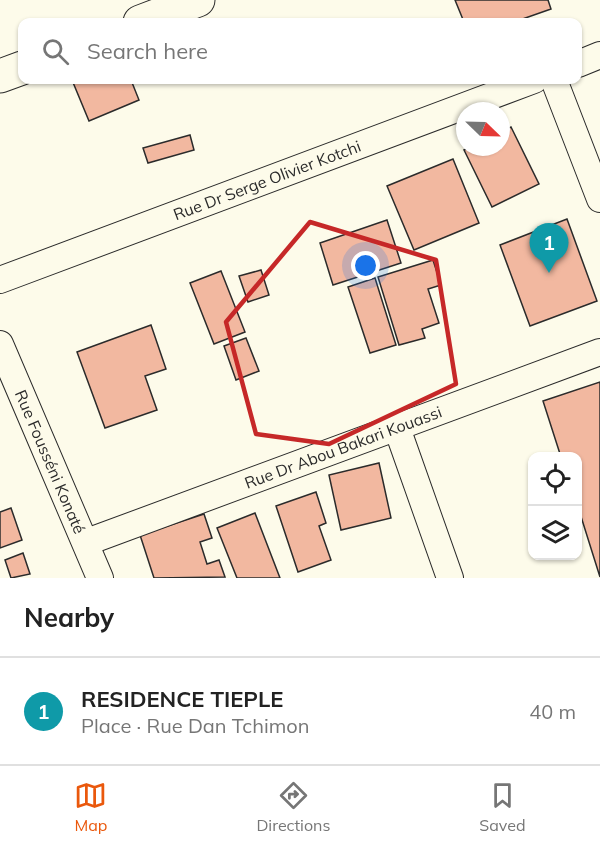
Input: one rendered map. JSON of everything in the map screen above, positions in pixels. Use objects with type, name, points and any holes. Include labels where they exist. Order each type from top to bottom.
[{"type":"main road","points":[[151,18],[198,0]]},
{"type":"main road","points":[[0,76],[18,69]]},
{"type":"street","points":[[582,62],[600,55]]},
{"type":"street","name":"Rue Dr Serge Olivier Kotchi","points":[[0,280],[523,84]]},
{"type":"street","points":[[556,84],[600,199]]},
{"type":"street","name":"Rue Fousséni Konaté","points":[[0,344],[87,542],[100,578]]},
{"type":"street","name":"Rue Dr Abou Bakari Kouassi","points":[[87,542],[600,352]]},
{"type":"street","points":[[397,428],[450,578]]},
{"type":"highlighted area","points":[[310,222],[436,260],[456,384],[329,444],[256,434],[226,322]]},
{"type":"building","points":[[455,0],[548,0],[551,9],[525,18],[462,18]]},
{"type":"building","points":[[74,84],[133,84],[139,100],[89,121]]},
{"type":"building","points":[[510,128],[539,184],[492,207],[467,156],[510,156]]},
{"type":"building","points":[[190,135],[194,150],[148,163],[143,148]]},
{"type":"building","points":[[453,159],[479,223],[414,250],[387,186]]},
{"type":"building","points":[[567,219],[597,301],[530,326],[500,245]]},
{"type":"building","points":[[387,220],[401,263],[333,285],[320,243]]},
{"type":"building","points":[[433,260],[441,285],[428,289],[439,323],[422,329],[425,338],[399,345],[378,277]]},
{"type":"building","points":[[261,270],[269,295],[248,302],[239,276]]},
{"type":"building","points":[[221,271],[245,332],[214,344],[190,283]]},
{"type":"building","points":[[375,278],[396,345],[370,353],[348,287]]},
{"type":"building","points":[[151,325],[166,369],[145,376],[157,410],[105,428],[77,352]]},
{"type":"building","points":[[246,338],[259,371],[236,380],[224,346]]},
{"type":"building","points":[[600,382],[600,577],[582,520],[582,452],[559,452],[543,401]]},
{"type":"building","points":[[379,463],[391,518],[341,530],[329,475]]},
{"type":"building","points":[[316,492],[326,523],[319,526],[331,560],[298,572],[276,506]]},
{"type":"building","points":[[11,508],[22,540],[0,548],[0,512]]},
{"type":"building","points":[[255,513],[280,578],[237,578],[217,528]]},
{"type":"building","points":[[204,514],[212,538],[200,542],[207,564],[219,560],[225,577],[154,578],[140,535]]},
{"type":"building","points":[[23,553],[30,574],[11,578],[5,560]]},
{"type":"place","name":"RESIDENCE TIEPLE","points":[[549,273]]}]
